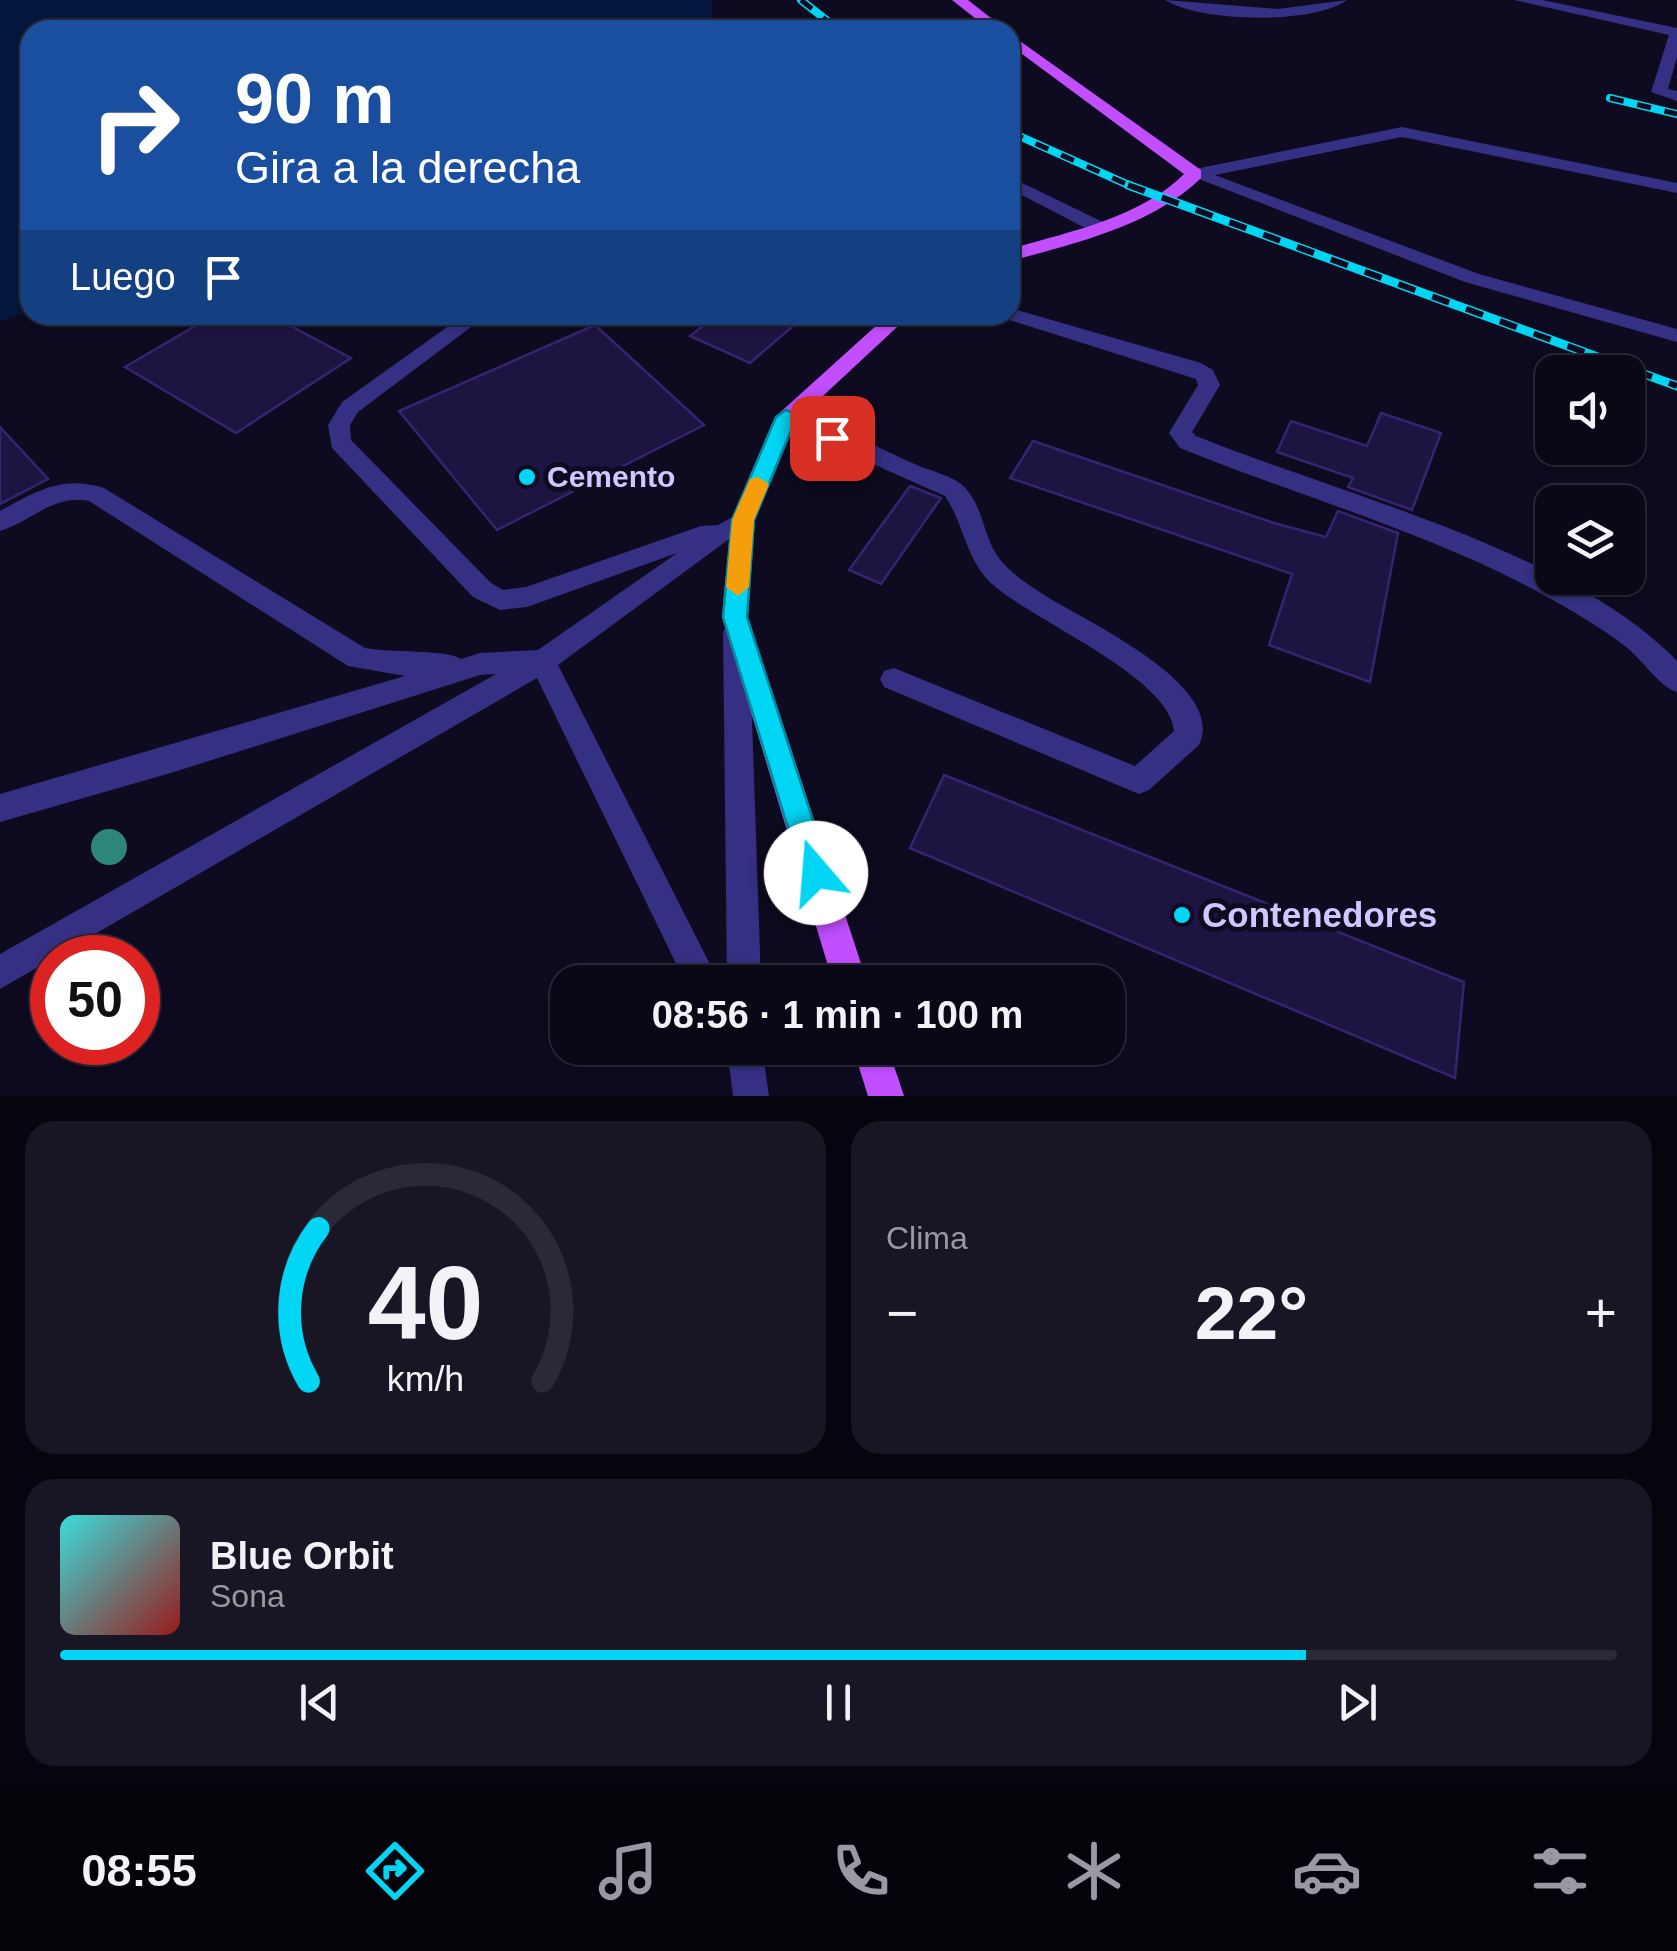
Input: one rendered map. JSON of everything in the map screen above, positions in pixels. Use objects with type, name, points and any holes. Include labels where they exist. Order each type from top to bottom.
[{"type":"main road","points":[[959,0],[985,20]]},
{"type":"main road","points":[[1020,45],[1195,174],[1186,187],[1098,227],[1020,252]]},
{"type":"main road","points":[[845,965],[735,617],[743,520],[786,417],[888,325]]},
{"type":"main road","points":[[876,1065],[886,1096]]},
{"type":"street","points":[[968,0],[978,15]]},
{"type":"street","points":[[1172,0],[1215,10],[1270,15],[1300,13],[1337,0]]},
{"type":"street","points":[[1521,0],[1677,32],[1658,92],[1677,96]]},
{"type":"street","points":[[1615,19],[1619,0]]},
{"type":"street","points":[[1195,174],[1402,132],[1677,188]]},
{"type":"street","points":[[1195,174],[1472,278],[1677,336]]},
{"type":"street","points":[[1020,187],[1098,227]]},
{"type":"street","points":[[1020,317],[1193,368],[1205,376],[1209,385],[1180,433],[1188,442],[1470,549],[1548,584],[1622,628],[1677,680]]},
{"type":"street","points":[[463,325],[350,406],[339,425],[340,442],[482,590],[500,600],[527,597],[743,520]]},
{"type":"street","points":[[786,417],[953,490],[968,509],[980,553],[998,574],[1030,600],[1118,648],[1156,677],[1186,711],[1189,736],[1139,781],[894,679]]},
{"type":"street","points":[[0,522],[44,498],[72,489],[96,494],[358,658],[393,665],[542,661]]},
{"type":"street","points":[[0,972],[542,661],[743,520]]},
{"type":"street","points":[[735,617],[744,965]]},
{"type":"street","points":[[542,661],[694,965]]},
{"type":"street","points":[[0,808],[174,759],[480,664]]},
{"type":"water","points":[[0,0],[712,0],[713,20],[20,20],[20,314],[0,321]]},
{"type":"building","points":[[197,325],[289,325],[351,358],[236,433],[125,367]]},
{"type":"building","name":"Cemento","points":[[595,325],[704,425],[497,530],[399,411]]},
{"type":"building","points":[[704,325],[794,325],[750,363],[690,336]]},
{"type":"building","points":[[1381,413],[1441,433],[1412,510],[1348,487],[1353,478],[1277,452],[1291,421],[1367,446]]},
{"type":"building","points":[[0,427],[48,479],[0,504]]},
{"type":"building","points":[[1033,441],[1326,537],[1338,511],[1398,533],[1370,682],[1269,645],[1292,574],[1010,478]]},
{"type":"building","points":[[910,486],[941,498],[881,584],[849,570]]},
{"type":"building","name":"Contenedores","points":[[944,775],[1464,982],[1455,1078],[910,848]]},
{"type":"railway","points":[[801,0],[826,20]]},
{"type":"railway","points":[[1610,98],[1677,114]]},
{"type":"railway","points":[[1020,136],[1131,186]]},
{"type":"railway","points":[[1131,186],[1677,386]]},
{"type":"slow traffic","points":[[738,587],[743,520],[758,484]]},
{"type":"place","name":"Cemento","points":[[527,477]]},
{"type":"place","name":"Contenedores","points":[[1182,915]]},
{"type":"route","points":[[816,873],[735,617],[743,520],[786,417],[832,438]]}]
